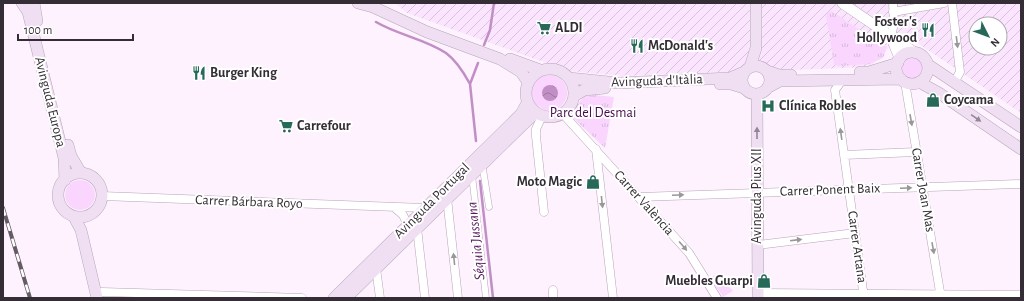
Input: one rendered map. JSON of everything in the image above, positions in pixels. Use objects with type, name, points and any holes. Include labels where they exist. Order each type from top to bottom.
[{"type":"main road","name":"Avinguda Europa","points":[[22,3],[28,12],[64,158],[64,180]]},
{"type":"main road","name":"Avinguda Europa","points":[[34,3],[34,11],[71,156],[80,173]]},
{"type":"main road","points":[[358,3],[402,20],[427,32],[500,59],[521,72],[528,82]]},
{"type":"main road","points":[[379,3],[402,20]]},
{"type":"main road","points":[[756,3],[756,70]]},
{"type":"main road","points":[[903,80],[897,71],[899,61],[908,53],[914,52],[922,56],[927,64],[955,81],[1021,127]]},
{"type":"main road","points":[[500,59],[508,58],[540,70]]},
{"type":"main road","name":"Avinguda d'Itàlia","points":[[570,78],[618,84],[730,78],[756,70],[779,75],[869,72],[899,61]]},
{"type":"main road","points":[[756,70],[742,80],[744,88],[751,94],[762,91],[780,81],[843,79],[903,80],[914,84],[919,82],[927,74],[927,64]]},
{"type":"main road","points":[[551,68],[561,71],[570,78],[574,87],[574,96],[570,106],[563,114],[553,117],[539,115],[527,103],[525,92],[528,82],[533,75],[540,70],[551,68]]},
{"type":"main road","points":[[756,70],[770,80],[762,91]]},
{"type":"main road","points":[[919,82],[940,93],[1021,149]]},
{"type":"main road","name":"Avinguda d'Itàlia","points":[[574,96],[584,90],[592,88],[731,84],[744,88]]},
{"type":"main road","name":"Avinguda Pius XII","points":[[758,296],[757,193],[762,91]]},
{"type":"main road","name":"Avinguda Portugal","points":[[346,298],[376,268],[412,226],[425,208],[521,114],[527,103]]},
{"type":"main road","name":"Avinguda Portugal","points":[[334,298],[412,226],[447,198],[482,163],[539,115]]},
{"type":"main road","points":[[89,216],[74,217],[68,214],[60,204],[58,191],[64,180],[75,174],[87,174],[98,183],[102,196],[98,207],[89,216],[87,229],[101,296]]},
{"type":"main road","points":[[74,217],[81,230],[101,296]]},
{"type":"street","points":[[842,3],[914,52]]},
{"type":"street","points":[[892,3],[894,23],[891,37],[899,61]]},
{"type":"street","points":[[894,12],[944,3]]},
{"type":"street","points":[[952,3],[960,72],[955,81]]},
{"type":"street","name":"Carrer Artana","points":[[843,79],[836,90],[863,296]]},
{"type":"street","name":"Carrer Joan Mas","points":[[903,80],[941,296]]},
{"type":"street","name":"Carrer València","points":[[563,114],[689,253],[717,298]]},
{"type":"street","points":[[539,115],[536,136],[544,212]]},
{"type":"street","points":[[596,149],[613,298]]},
{"type":"street","points":[[844,155],[916,152]]},
{"type":"street","points":[[482,163],[489,207]]},
{"type":"street","points":[[472,174],[486,298]]},
{"type":"street","name":"Carrer Ponent Baix","points":[[639,197],[1021,184]]},
{"type":"street","name":"Carrer Bárbara Royo","points":[[102,196],[425,208]]},
{"type":"street","points":[[447,198],[458,298]]},
{"type":"street","points":[[396,208],[412,226],[425,298]]},
{"type":"street","points":[[758,245],[855,233]]},
{"type":"street","points":[[376,268],[380,298]]},
{"type":"street","points":[[758,296],[1021,295]]},
{"type":"street","points":[[101,296],[302,298]]},
{"type":"shaded area","points":[[395,3],[1021,3],[1021,113],[903,33],[870,67],[623,76],[569,71],[407,13]]},
{"type":"green space","points":[[832,11],[870,37],[873,34],[887,47],[883,58],[870,64],[838,66],[834,64],[826,16],[828,12]]},
{"type":"green space","points":[[912,58],[919,61],[922,68],[919,75],[912,78],[905,75],[902,68],[905,61]]},
{"type":"green space","points":[[553,75],[563,81],[567,94],[566,99],[559,108],[546,111],[535,104],[531,92],[538,79]]},
{"type":"green space","name":"Parc del Desmai","points":[[595,95],[614,97],[605,148],[572,117],[572,112],[584,96]]},
{"type":"green space","points":[[80,180],[91,184],[95,195],[91,206],[80,210],[69,206],[65,195],[69,184]]},
{"type":"green space","points":[[717,274],[733,291],[723,297],[710,278]]},
{"type":"water","points":[[550,85],[556,87],[558,93],[556,99],[550,101],[544,99],[542,93],[544,87]]},
{"type":"waterway","points":[[484,45],[490,30],[494,3]]},
{"type":"waterway","points":[[376,22],[429,44],[446,53],[457,63],[470,84]]},
{"type":"waterway","name":"Séquia Jussana","points":[[476,141],[470,84],[478,63]]},
{"type":"waterway","name":"Séquia Jussana","points":[[480,181],[493,298]]},
{"type":"railway","points":[[3,208],[30,298]]},
{"type":"place","name":"ALDI","points":[[544,28]]},
{"type":"place","name":"Foster's Hollywood","points":[[928,30]]},
{"type":"place","name":"McDonald's","points":[[637,46]]},
{"type":"place","name":"Burger King","points":[[199,73]]},
{"type":"place","name":"Coycama","points":[[933,100]]},
{"type":"place","name":"Clínica Robles","points":[[768,106]]},
{"type":"place","name":"Carrefour","points":[[286,126]]},
{"type":"place","name":"Moto Magic","points":[[593,182]]},
{"type":"place","name":"Muebles Guarpi","points":[[764,281]]}]
